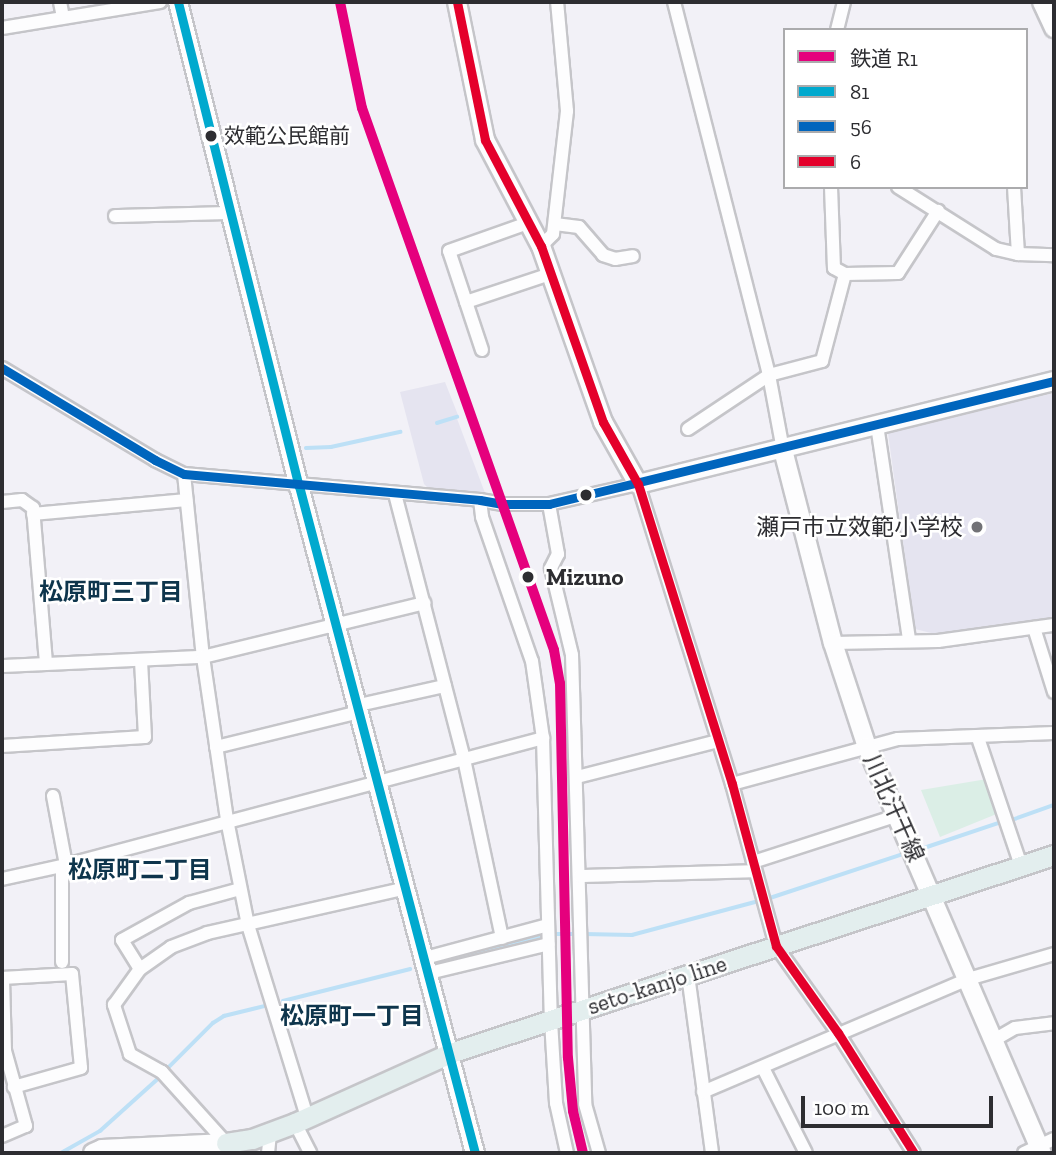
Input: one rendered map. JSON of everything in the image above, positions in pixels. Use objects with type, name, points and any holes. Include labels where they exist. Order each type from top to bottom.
[{"type":"main road","name":"seto-kanjo line","points":[[245,1144],[450,1053],[1054,855]]},
{"type":"street","points":[[60,2],[63,18]]},
{"type":"street","points":[[2,28],[160,2]]},
{"type":"street","points":[[178,2],[299,486],[475,1153]]},
{"type":"street","points":[[457,2],[485,140],[541,247],[603,422],[638,484],[732,784],[776,946],[838,1033],[909,1152]]},
{"type":"street","points":[[541,247],[553,234],[555,224],[567,111],[557,2]]},
{"type":"street","points":[[674,2],[769,375],[783,450]]},
{"type":"street","points":[[838,28],[844,2]]},
{"type":"street","points":[[1042,2],[1054,28]]},
{"type":"street","points":[[831,189],[834,268],[845,274],[898,274],[937,211]]},
{"type":"street","points":[[901,189],[996,249],[1018,254],[1054,255]]},
{"type":"street","points":[[1014,189],[1018,254]]},
{"type":"street","points":[[114,216],[230,213]]},
{"type":"street","points":[[482,349],[449,251],[528,223]]},
{"type":"street","points":[[555,224],[579,227],[603,255],[615,258],[633,256]]},
{"type":"street","points":[[467,302],[550,274]]},
{"type":"street","points":[[688,429],[769,375],[822,361],[845,274]]},
{"type":"street","points":[[2,370],[155,460],[184,474],[480,500],[496,504],[549,504],[783,450],[1054,381]]},
{"type":"street","points":[[877,425],[909,640]]},
{"type":"street","name":"川北汗干線","points":[[783,450],[833,643],[867,747],[1040,1148]]},
{"type":"street","points":[[184,474],[203,657],[227,820],[247,925],[310,1153]]},
{"type":"street","points":[[395,494],[464,759],[502,938]]},
{"type":"street","points":[[2,502],[22,500],[33,508],[46,663]]},
{"type":"street","points":[[33,514],[186,500]]},
{"type":"street","points":[[480,500],[482,517],[532,661],[543,738],[551,1021],[556,1103],[567,1153]]},
{"type":"street","points":[[549,504],[558,554],[551,568],[572,655],[585,1104],[599,1153]]},
{"type":"street","points":[[2,666],[203,657],[424,603]]},
{"type":"street","points":[[833,643],[938,641],[1054,625]]},
{"type":"street","points":[[1034,628],[1054,692]]},
{"type":"street","points":[[2,746],[145,737],[141,660]]},
{"type":"street","points":[[216,747],[445,686]]},
{"type":"street","points":[[732,784],[898,739],[1054,733]]},
{"type":"street","points":[[2,879],[543,738]]},
{"type":"street","points":[[978,738],[1021,866]]},
{"type":"street","points":[[577,777],[718,741]]},
{"type":"street","points":[[53,796],[64,865],[62,962]]},
{"type":"street","points":[[580,876],[754,866],[895,816]]},
{"type":"street","points":[[268,1153],[245,1144],[165,1074],[130,1054],[114,1005],[140,969],[170,947],[207,933],[407,888]]},
{"type":"street","points":[[140,969],[122,940],[189,903],[240,889]]},
{"type":"street","points":[[427,966],[502,938],[548,934]]},
{"type":"street","points":[[427,966],[548,934]]},
{"type":"street","points":[[703,1092],[968,979],[1054,954]]},
{"type":"street","points":[[2,1136],[26,1126],[14,1087],[5,1051],[2,978],[72,974],[81,1068],[14,1087]]},
{"type":"street","points":[[688,975],[712,1153]]},
{"type":"street","points":[[994,1040],[1015,1028],[1054,1023]]},
{"type":"street","points":[[763,1068],[806,1153]]},
{"type":"street","points":[[93,1153],[102,1149],[245,1144]]},
{"type":"shaded area","points":[[445,382],[485,493],[429,489],[424,484],[400,392]]},
{"type":"shaded area","name":"瀬戸市立效範小学校","points":[[1054,393],[1054,620],[939,635],[915,629],[888,433]]},
{"type":"shaded area","points":[[987,779],[999,813],[940,837],[921,790]]},
{"type":"waterway","points":[[437,423],[457,417]]},
{"type":"waterway","points":[[306,448],[331,447],[400,432]]},
{"type":"waterway","points":[[1012,820],[1054,805]]},
{"type":"waterway","points":[[921,849],[1001,822]]},
{"type":"waterway","points":[[770,898],[900,855]]},
{"type":"waterway","points":[[584,934],[632,935],[755,902]]},
{"type":"waterway","points":[[553,934],[577,934]]},
{"type":"waterway","points":[[442,962],[545,936]]},
{"type":"waterway","points":[[283,1001],[410,969]]},
{"type":"waterway","points":[[166,1070],[213,1023],[224,1016],[265,1006]]},
{"type":"waterway","points":[[61,1153],[100,1131],[161,1076]]},
{"type":"rail line","name":"R1","points":[[340,2],[362,108],[554,650],[560,683],[568,1058],[573,1111],[583,1153]]},
{"type":"transit line","name":"81","points":[[178,2],[299,486],[475,1153]]},
{"type":"transit line","name":"6","points":[[457,2],[485,140],[541,246],[603,422],[638,484],[732,784],[776,946],[838,1033],[914,1153]]},
{"type":"transit line","name":"56","points":[[2,368],[155,460],[184,474],[503,504],[549,504],[1054,381]]},
{"type":"place","name":"效範公民館前","points":[[211,136]]},
{"type":"place","name":"瀬戸市立效範小学校","points":[[977,527]]},
{"type":"place","name":"Mizuno","points":[[528,577]]},
{"type":"district","name":"松原町三丁目","points":[[111,592]]},
{"type":"district","name":"松原町二丁目","points":[[140,870]]},
{"type":"district","name":"松原町一丁目","points":[[352,1016]]}]
